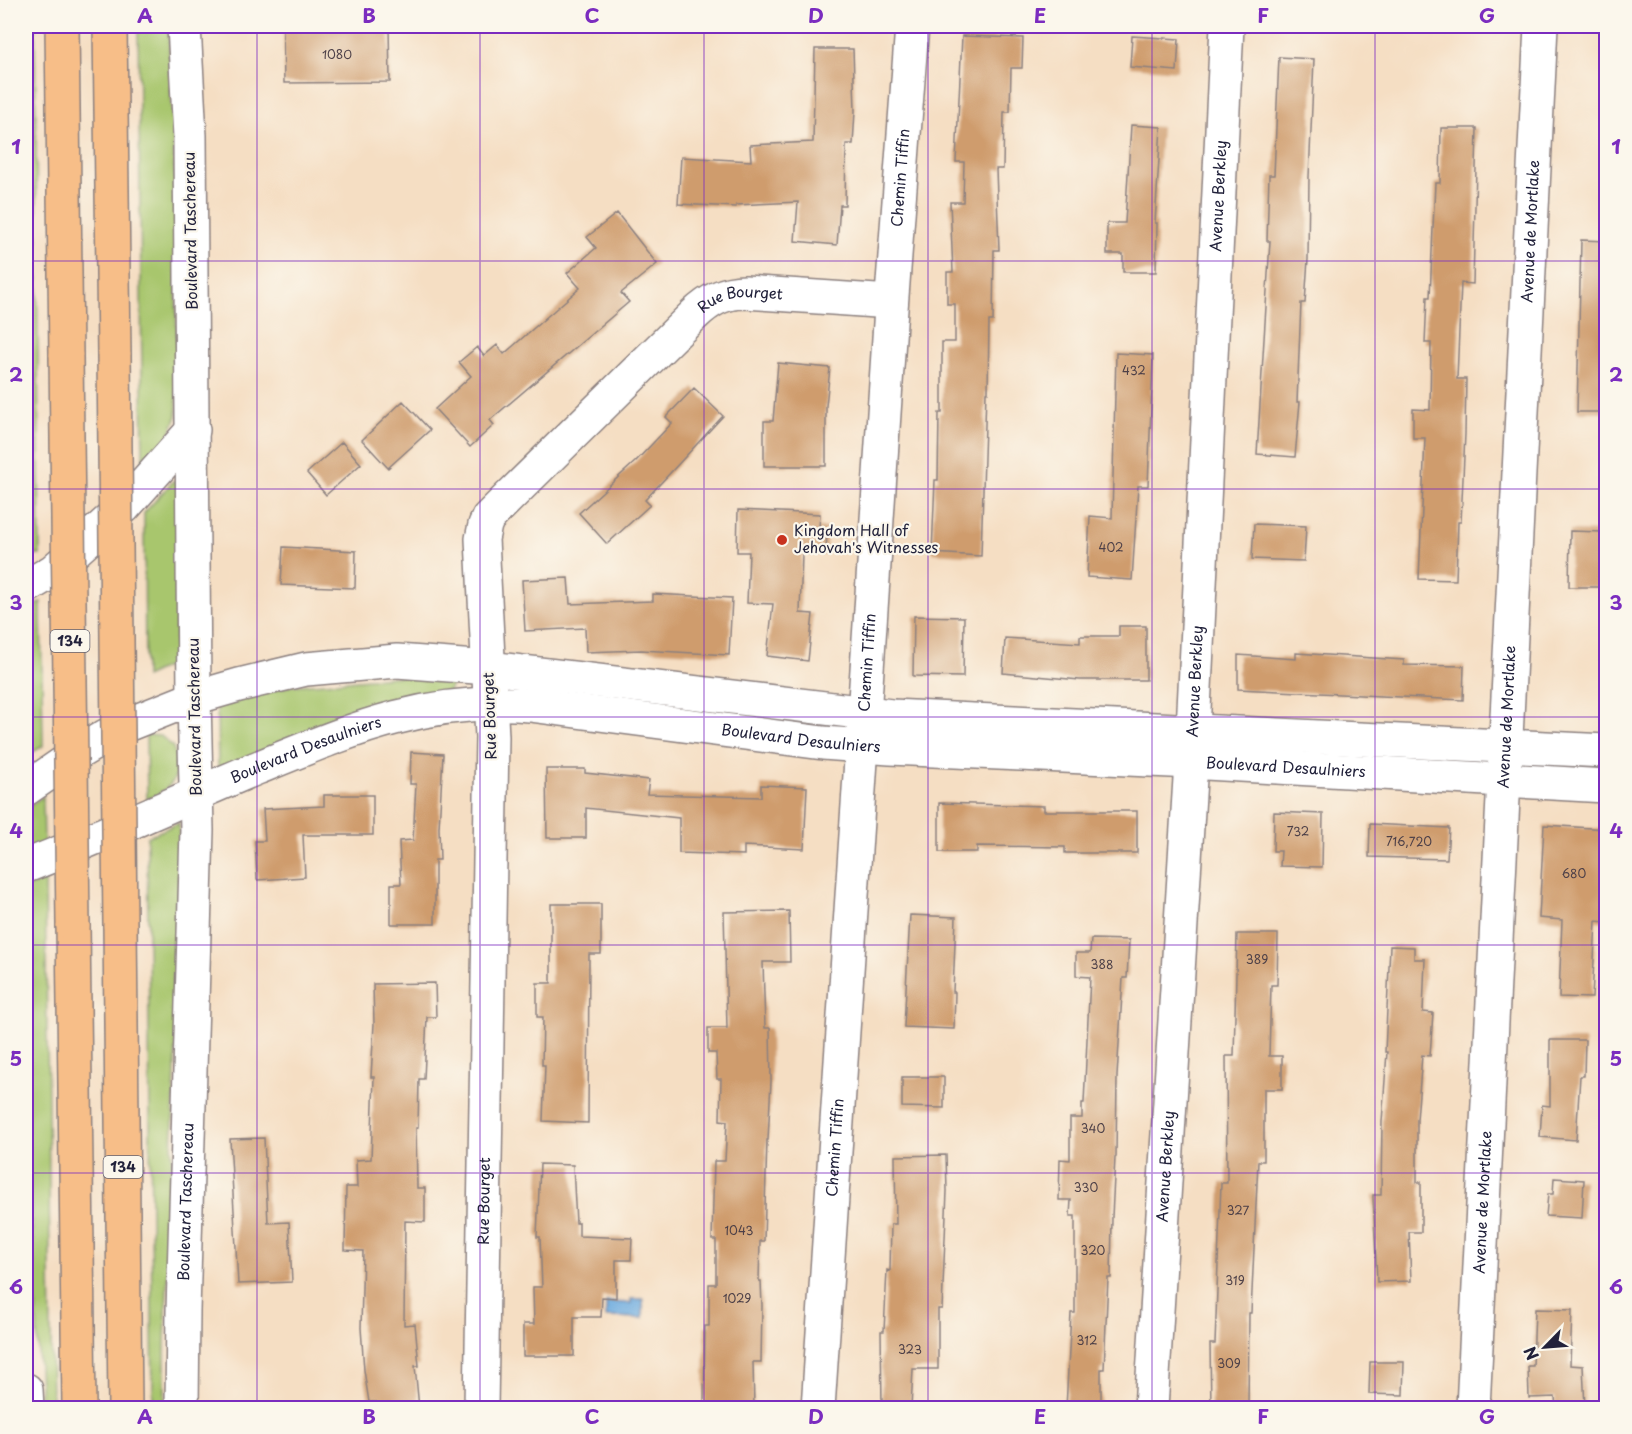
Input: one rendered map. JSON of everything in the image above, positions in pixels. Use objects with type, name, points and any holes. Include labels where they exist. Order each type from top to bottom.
[{"type":"highway","name":"134","points":[[62,26],[79,1408]]},
{"type":"highway","name":"134","points":[[110,26],[125,1408]]},
{"type":"street","name":"Boulevard Taschereau","points":[[182,1408],[197,863],[190,136],[184,26]]},
{"type":"street","name":"Chemin Tiffin","points":[[818,1408],[891,302],[912,26]]},
{"type":"street","name":"Avenue Berkley","points":[[1151,1408],[1192,730],[1227,26]]},
{"type":"street","name":"Avenue de Mortlake","points":[[1473,1408],[1541,26]]},
{"type":"street","name":"Rue Bourget","points":[[481,1408],[492,748],[482,539],[488,518],[705,305],[721,295],[745,292],[891,302]]},
{"type":"street","points":[[26,587],[53,571],[116,514],[150,480],[193,430]]},
{"type":"street","name":"Boulevard Desaulniers","points":[[26,789],[106,736],[129,724],[194,698],[265,678],[323,667],[397,661],[489,668],[864,714],[1606,751]]},
{"type":"street","name":"Boulevard Desaulniers","points":[[26,866],[373,723],[419,711],[491,704],[530,705],[863,746],[1606,786]]},
{"type":"street","points":[[26,1390],[27,1408]]},
{"type":"green space","points":[[26,26],[35,26],[40,555],[26,555]]},
{"type":"green space","points":[[138,26],[168,26],[176,205],[177,416],[169,436],[143,466]]},
{"type":"green space","points":[[173,481],[178,481],[175,666],[166,667],[145,677],[144,513]]},
{"type":"green space","points":[[41,602],[43,746],[26,756],[26,610]]},
{"type":"green space","points":[[414,675],[451,680],[452,685],[448,693],[218,770],[217,705],[290,686]]},
{"type":"green space","points":[[146,735],[161,736],[173,747],[177,767],[169,786],[147,800]]},
{"type":"green space","points":[[43,796],[44,844],[26,849],[26,809]]},
{"type":"green space","points":[[179,823],[177,1015],[165,1344],[165,1408],[153,1408],[147,837]]},
{"type":"green space","points":[[45,880],[52,1408],[41,1408],[26,1113],[26,888]]},
{"type":"water","points":[[631,1299],[643,1299],[643,1318],[606,1317],[606,1302],[631,1303]]},
{"type":"building","points":[[389,26],[390,82],[284,83],[283,28]]},
{"type":"building","points":[[962,36],[1023,38],[1022,68],[1011,68],[1010,112],[1004,112],[1003,169],[996,169],[999,250],[994,250],[993,321],[989,321],[981,556],[932,553],[935,480],[938,480],[939,413],[942,413],[942,342],[955,342],[955,304],[947,304],[947,272],[953,272],[950,202],[963,202],[964,162],[956,162]]},
{"type":"building","points":[[1132,36],[1179,39],[1177,71],[1130,67]]},
{"type":"building","points":[[815,49],[853,49],[855,111],[853,144],[846,144],[845,205],[840,205],[837,245],[795,241],[798,202],[736,205],[736,207],[678,204],[681,157],[751,161],[750,145],[813,142]]},
{"type":"building","points":[[1279,57],[1314,59],[1308,259],[1305,303],[1301,303],[1297,402],[1300,402],[1295,457],[1257,454],[1270,241],[1267,241],[1269,175],[1274,175]]},
{"type":"building","points":[[1131,125],[1161,127],[1155,223],[1157,223],[1156,272],[1123,272],[1123,254],[1107,254],[1107,223],[1125,223]]},
{"type":"building","points":[[1441,128],[1477,128],[1473,284],[1461,283],[1457,379],[1466,379],[1461,522],[1458,522],[1456,580],[1419,579],[1425,438],[1413,438],[1413,409],[1430,410],[1431,343],[1425,343],[1427,297],[1430,297],[1435,183],[1440,183]]},
{"type":"building","points":[[617,213],[657,264],[621,293],[629,302],[490,420],[494,425],[470,447],[435,409],[471,376],[459,362],[477,347],[484,356],[497,345],[504,354],[580,288],[567,273],[596,248],[587,237]]},
{"type":"building","points":[[1581,240],[1606,241],[1606,412],[1577,412]]},
{"type":"building","points":[[1116,353],[1153,355],[1148,486],[1138,486],[1132,580],[1087,577],[1090,516],[1112,518]]},
{"type":"building","points":[[778,363],[830,368],[826,406],[826,466],[764,466],[764,421],[773,421]]},
{"type":"building","points":[[694,388],[723,416],[645,500],[650,505],[607,544],[579,513],[636,461],[672,423],[666,417]]},
{"type":"building","points":[[403,401],[430,430],[388,468],[362,440]]},
{"type":"building","points":[[342,442],[361,464],[326,495],[307,473]]},
{"type":"building","points":[[738,510],[820,514],[819,528],[827,528],[826,555],[802,554],[800,613],[813,614],[808,661],[767,656],[773,604],[747,603],[749,552],[737,552]]},
{"type":"building","points":[[1254,524],[1306,526],[1304,561],[1252,559]]},
{"type":"building","points":[[1570,531],[1603,532],[1603,587],[1569,587]]},
{"type":"building","points":[[283,547],[356,551],[355,588],[281,585]]},
{"type":"building","points":[[568,578],[570,604],[653,601],[653,594],[732,598],[729,655],[641,650],[586,652],[585,628],[525,631],[522,580]]},
{"type":"building","points":[[914,616],[964,617],[963,677],[913,676]]},
{"type":"building","points":[[1119,626],[1146,626],[1146,680],[1080,680],[1003,673],[1005,638],[1080,643],[1080,636],[1119,636]]},
{"type":"building","points":[[1296,653],[1404,660],[1404,665],[1464,666],[1463,700],[1238,689],[1238,655],[1296,659]]},
{"type":"building","points":[[411,752],[443,754],[439,828],[440,860],[435,860],[435,924],[391,924],[391,884],[401,884],[399,841],[413,840],[416,784],[410,784]]},
{"type":"building","points":[[546,769],[585,769],[585,773],[649,780],[647,794],[761,797],[761,785],[807,787],[804,849],[744,846],[744,855],[679,853],[679,818],[586,808],[586,838],[547,838]]},
{"type":"building","points":[[324,795],[373,795],[373,835],[303,835],[305,877],[257,880],[255,841],[265,841],[263,809],[324,806]]},
{"type":"building","points":[[939,803],[1044,806],[1044,811],[1137,811],[1137,853],[1065,853],[1065,847],[977,846],[977,852],[939,852]]},
{"type":"building","points":[[1274,812],[1323,814],[1322,867],[1280,866],[1281,851],[1273,851]]},
{"type":"building","points":[[1370,824],[1449,828],[1447,859],[1369,857]]},
{"type":"building","points":[[1544,825],[1606,829],[1606,922],[1596,921],[1592,998],[1559,997],[1562,920],[1539,918]]},
{"type":"building","points":[[551,904],[601,904],[601,954],[589,954],[588,1123],[543,1121],[545,1065],[542,1065],[543,1017],[537,1017],[537,983],[551,983]]},
{"type":"building","points":[[789,911],[790,962],[763,962],[765,1028],[770,1028],[771,1081],[764,1241],[760,1241],[761,1362],[753,1362],[754,1408],[704,1408],[705,1326],[709,1326],[709,1284],[716,1284],[716,1240],[712,1240],[714,1161],[725,1161],[727,1121],[720,1120],[721,1079],[717,1079],[716,1053],[708,1053],[708,1028],[727,1028],[724,912]]},
{"type":"building","points":[[910,915],[956,917],[954,1029],[904,1027]]},
{"type":"building","points":[[1237,934],[1278,934],[1277,985],[1271,985],[1269,1056],[1282,1056],[1282,1089],[1264,1089],[1264,1161],[1258,1161],[1251,1313],[1249,1313],[1248,1408],[1211,1408],[1210,1344],[1215,1344],[1221,1183],[1227,1183],[1226,1056],[1234,1056]]},
{"type":"building","points":[[1091,939],[1129,940],[1127,978],[1123,978],[1117,1076],[1111,1278],[1108,1278],[1104,1369],[1101,1369],[1101,1408],[1066,1408],[1071,1313],[1075,1313],[1075,1216],[1070,1216],[1071,1200],[1059,1200],[1060,1159],[1070,1160],[1070,1118],[1082,1118],[1090,977],[1076,976],[1076,953],[1090,953]]},
{"type":"building","points":[[1390,946],[1414,947],[1414,959],[1425,959],[1423,1012],[1433,1013],[1430,1056],[1422,1055],[1417,1120],[1417,1182],[1421,1182],[1421,1232],[1409,1232],[1411,1281],[1377,1282],[1373,1195],[1381,1195]]},
{"type":"building","points":[[435,983],[436,1017],[427,1017],[424,1079],[419,1079],[418,1128],[416,1128],[417,1188],[425,1188],[425,1222],[405,1221],[404,1325],[415,1324],[419,1366],[415,1366],[419,1408],[377,1408],[376,1402],[369,1402],[364,1370],[361,1328],[363,1251],[345,1250],[346,1187],[357,1187],[356,1160],[371,1159],[374,1077],[371,1077],[374,1024],[373,984]]},
{"type":"building","points":[[1550,1040],[1585,1040],[1584,1076],[1580,1076],[1576,1140],[1540,1137],[1542,1105],[1550,1106]]},
{"type":"building","points":[[902,1077],[944,1077],[944,1108],[902,1107]]},
{"type":"building","points":[[264,1138],[268,1223],[289,1222],[292,1282],[238,1284],[230,1139]]},
{"type":"building","points":[[946,1155],[947,1191],[942,1309],[938,1309],[938,1369],[913,1369],[911,1408],[882,1408],[881,1331],[884,1331],[887,1270],[890,1271],[891,1224],[896,1224],[895,1156]]},
{"type":"building","points":[[540,1164],[573,1165],[576,1223],[579,1223],[579,1236],[632,1238],[631,1260],[616,1260],[616,1298],[602,1297],[601,1317],[574,1317],[574,1356],[523,1356],[523,1324],[534,1324],[533,1287],[542,1287],[540,1237],[537,1237]]},
{"type":"building","points":[[1554,1178],[1584,1180],[1582,1218],[1546,1216],[1548,1194],[1553,1194]]},
{"type":"building","points":[[1535,1309],[1572,1310],[1570,1365],[1583,1366],[1585,1408],[1556,1408],[1555,1397],[1529,1398],[1528,1366],[1533,1366]]},
{"type":"building","points":[[1370,1362],[1404,1362],[1403,1395],[1369,1394]]},
{"type":"place","name":"Kingdom Hall of Jehovah's Witnesses","points":[[782,540]]}]
